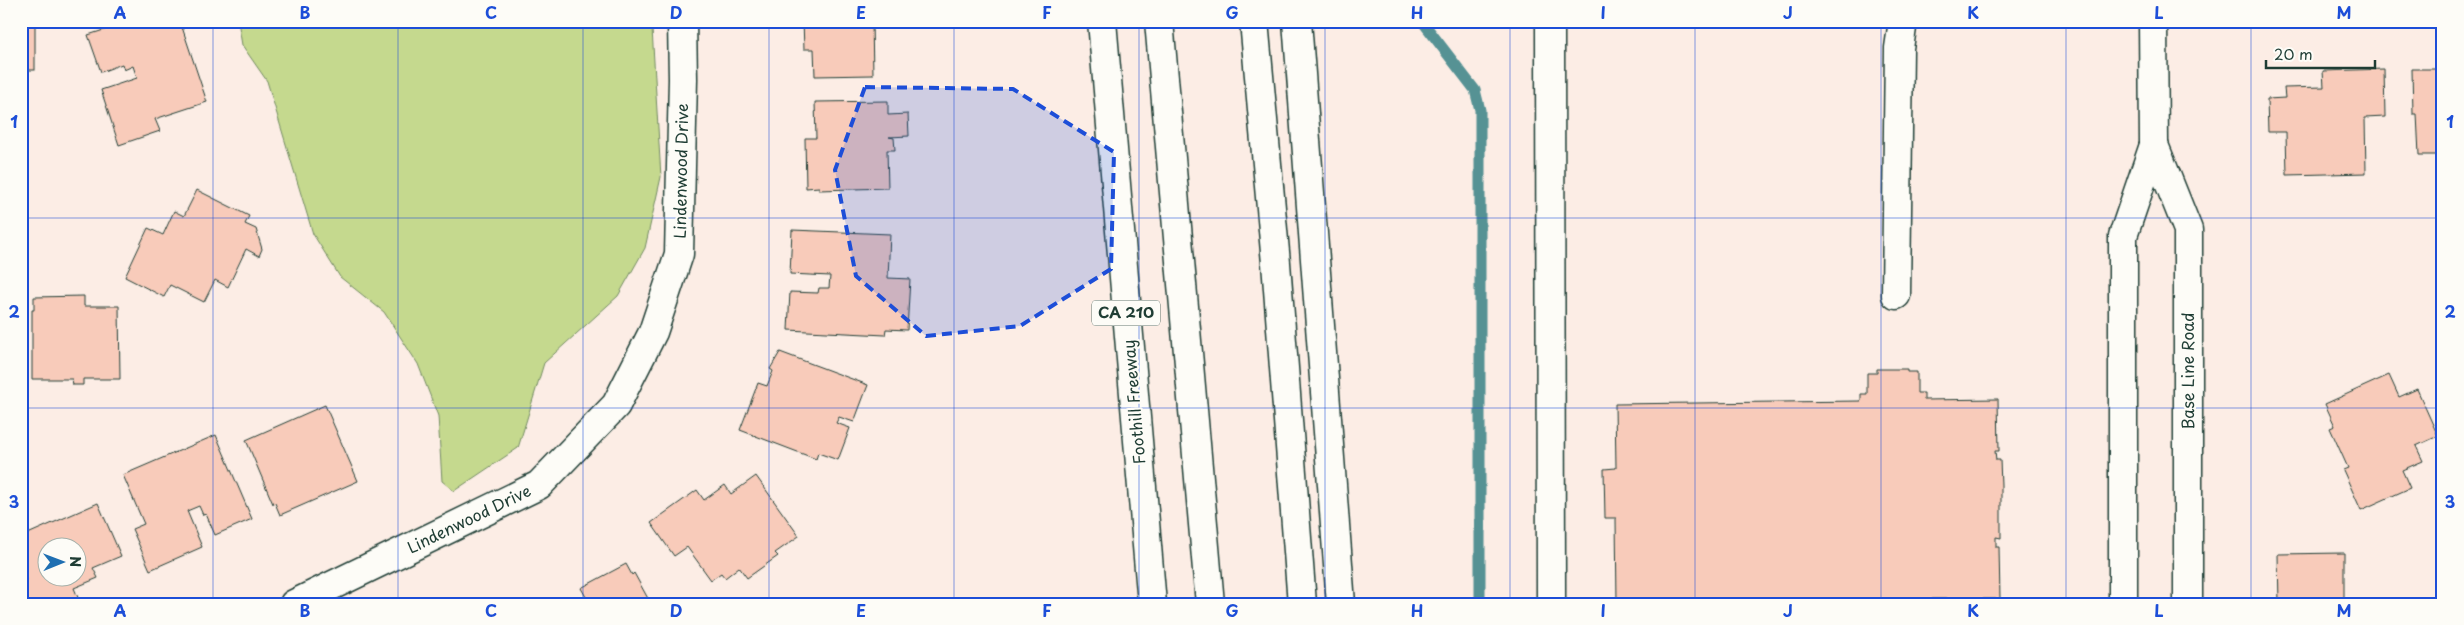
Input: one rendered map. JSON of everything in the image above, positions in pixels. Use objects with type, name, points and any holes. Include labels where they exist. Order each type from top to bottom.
[{"type":"main road","name":"Lindenwood Drive","points":[[294,604],[538,485],[616,405],[653,332],[678,254],[683,80],[682,21]]},
{"type":"main road","name":"Foothill Freeway","points":[[1102,21],[1152,604]]},
{"type":"main road","points":[[1159,21],[1210,604]]},
{"type":"main road","points":[[1254,21],[1276,263],[1302,604]]},
{"type":"main road","points":[[1297,21],[1341,604]]},
{"type":"main road","points":[[1550,21],[1551,604]]},
{"type":"main road","points":[[1896,295],[1899,48],[1902,21]]},
{"type":"main road","name":"Base Line Road","points":[[2123,604],[2123,236],[2154,145],[2153,21]]},
{"type":"main road","name":"Base Line Road","points":[[2154,145],[2188,230],[2188,604]]},
{"type":"highlighted area","points":[[865,87],[1013,89],[1114,152],[1111,269],[1020,326],[926,336],[856,276],[835,170]]},
{"type":"green space","points":[[238,21],[649,21],[652,29],[661,177],[645,248],[618,296],[544,363],[518,448],[454,491],[442,481],[438,416],[418,364],[384,312],[340,277],[313,234],[267,81],[242,45]]},
{"type":"building","points":[[21,21],[35,21],[35,70],[21,70]]},
{"type":"building","points":[[104,21],[180,21],[207,102],[155,119],[160,131],[119,145],[101,90],[137,78],[133,66],[124,70],[122,64],[101,72],[88,35],[107,29]]},
{"type":"building","points":[[803,21],[872,21],[873,75],[815,76],[814,49],[804,49]]},
{"type":"building","points":[[2384,69],[2385,117],[2365,118],[2366,173],[2287,175],[2286,132],[2268,132],[2267,99],[2285,98],[2284,88],[2324,87],[2323,71]]},
{"type":"building","points":[[2412,69],[2443,69],[2443,155],[2419,155],[2417,114],[2413,114]]},
{"type":"building","points":[[888,101],[888,115],[908,114],[909,136],[889,137],[894,138],[895,150],[887,150],[888,188],[819,190],[819,187],[806,188],[805,138],[816,138],[815,102]]},
{"type":"building","points":[[197,190],[249,216],[245,224],[256,229],[262,249],[259,256],[246,249],[228,287],[215,280],[204,302],[170,285],[164,297],[125,277],[148,228],[163,235],[174,211],[184,216]]},
{"type":"building","points":[[792,230],[890,234],[888,278],[910,279],[907,330],[886,329],[885,335],[788,330],[790,292],[818,293],[819,288],[829,288],[830,276],[790,274]]},
{"type":"building","points":[[84,296],[84,306],[119,306],[120,379],[83,379],[83,385],[73,385],[72,379],[32,379],[32,310],[34,310],[34,297]]},
{"type":"building","points":[[780,352],[868,385],[854,422],[839,417],[836,423],[850,428],[838,460],[818,453],[816,459],[740,430],[758,383],[767,386],[773,371],[770,369]]},
{"type":"building","points":[[1877,369],[1907,369],[1907,372],[1917,372],[1917,393],[1924,393],[1924,400],[1998,399],[1999,451],[1995,451],[1996,460],[2000,460],[2001,485],[2001,538],[1996,537],[1996,547],[1999,547],[2000,599],[1927,599],[1927,604],[1862,604],[1862,600],[1617,603],[1616,518],[1605,518],[1604,469],[1616,468],[1615,404],[1861,401],[1861,394],[1867,394],[1867,373],[1877,373]]},
{"type":"building","points":[[2389,375],[2399,397],[2417,389],[2438,436],[2416,446],[2423,461],[2402,470],[2410,488],[2361,510],[2343,470],[2348,468],[2330,428],[2335,426],[2325,404]]},
{"type":"building","points":[[325,405],[358,481],[280,515],[275,503],[273,504],[246,440]]},
{"type":"building","points":[[216,435],[252,519],[215,535],[206,514],[203,515],[199,506],[187,511],[202,547],[150,570],[132,529],[144,524],[123,475]]},
{"type":"building","points":[[756,476],[799,536],[775,553],[778,556],[747,578],[739,567],[725,578],[721,573],[711,580],[687,547],[674,556],[651,523],[697,490],[704,500],[725,485],[731,494]]},
{"type":"building","points":[[98,503],[121,556],[93,568],[98,578],[88,582],[88,538],[38,538],[38,588],[74,588],[79,600],[71,604],[21,604],[21,582],[26,580],[21,570],[21,537]]},
{"type":"building","points":[[2344,553],[2344,604],[2279,604],[2278,554]]},
{"type":"building","points":[[626,564],[632,575],[634,573],[651,604],[570,604],[586,597],[581,588]]},
{"type":"waterway","points":[[1422,21],[1475,90],[1480,110],[1480,604]]}]
